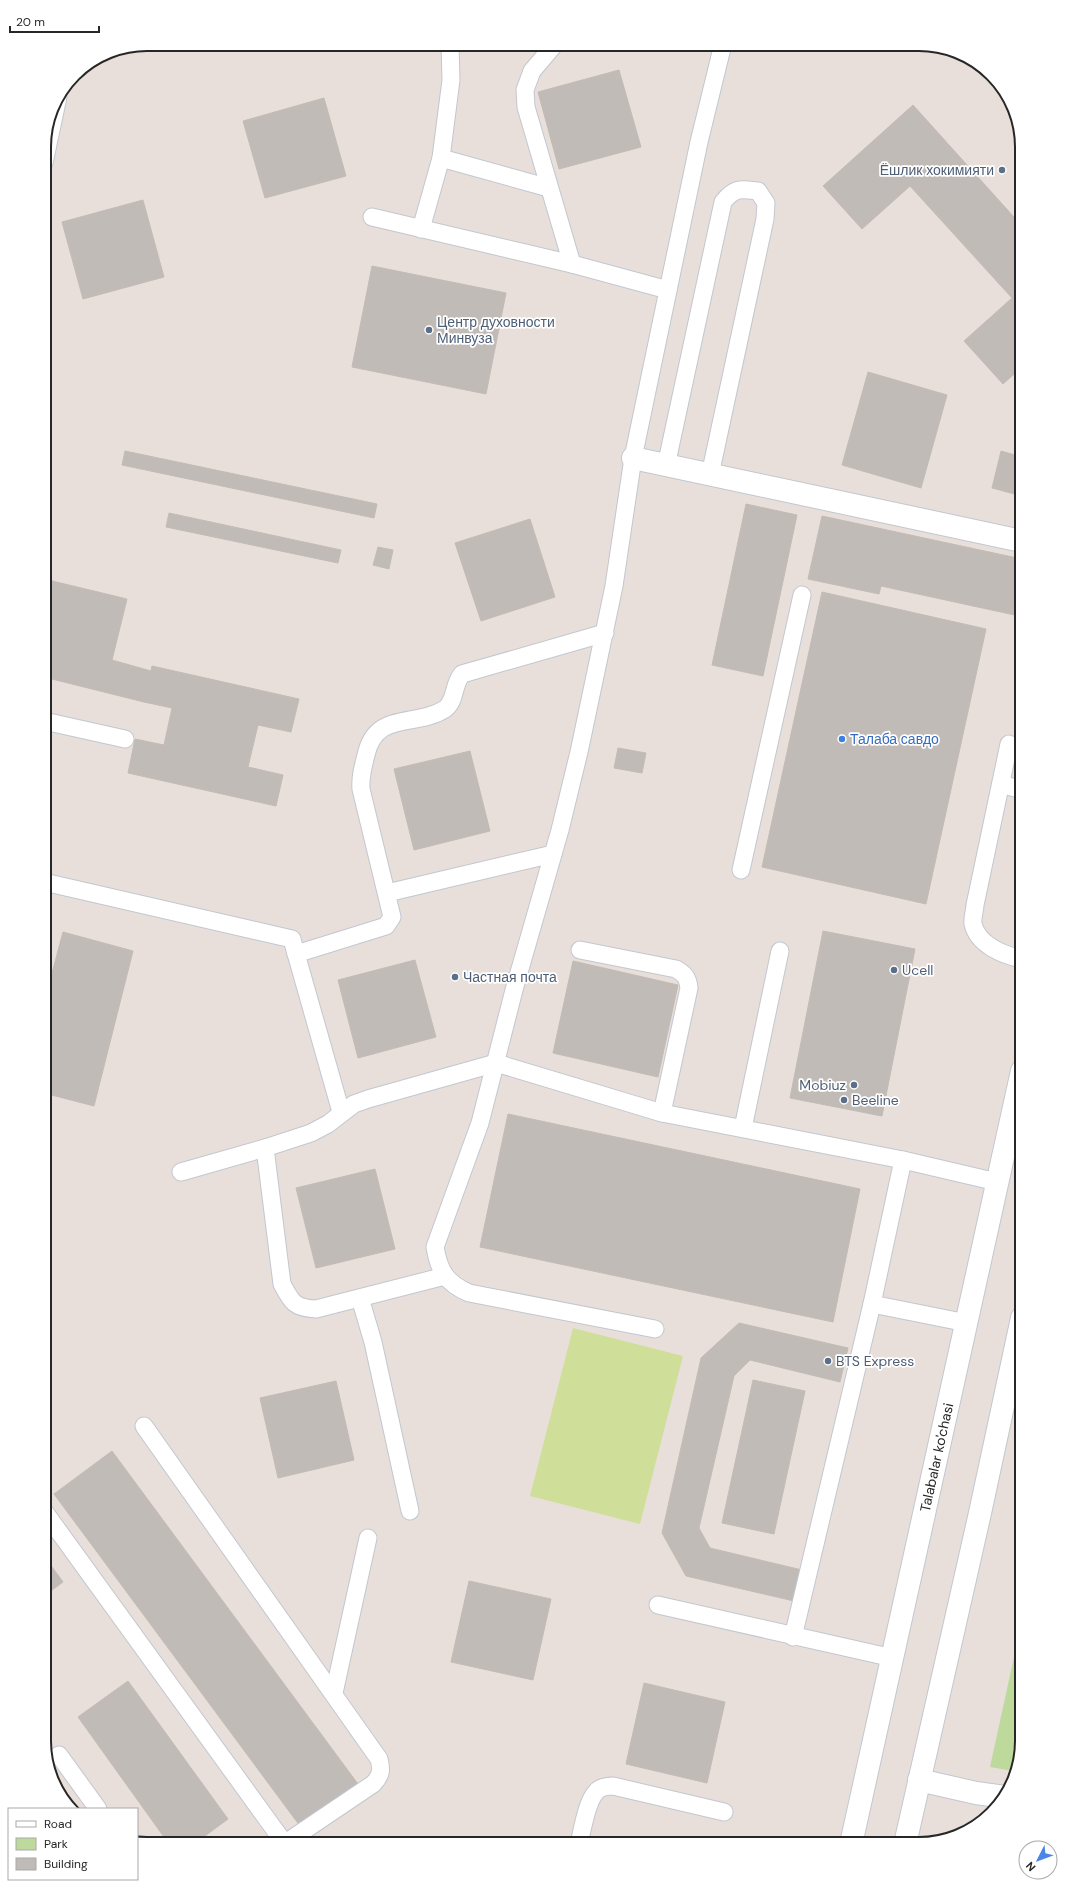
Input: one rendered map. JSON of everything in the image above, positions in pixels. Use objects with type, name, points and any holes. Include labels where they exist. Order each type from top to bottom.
[{"type":"main road","points":[[633,458],[1015,540]]},
{"type":"main road","name":"Talabalar ko'chasi","points":[[854,1837],[997,1182],[1015,1111]]},
{"type":"main road","points":[[907,1837],[980,1513],[1015,1350]]},
{"type":"main road","points":[[919,1780],[976,1793],[997,1796]]},
{"type":"lane","points":[[421,229],[441,158],[451,80],[450,51]]},
{"type":"lane","points":[[549,51],[532,71],[525,90],[526,107],[572,264]]},
{"type":"lane","points":[[655,1329],[469,1293],[455,1286],[445,1276],[437,1262],[435,1247],[480,1123],[514,990],[553,854],[579,752],[614,586],[633,458],[699,142],[721,51]]},
{"type":"lane","points":[[441,158],[549,188]]},
{"type":"lane","points":[[666,466],[723,202],[736,190],[741,189],[758,191],[766,203],[765,220],[710,475]]},
{"type":"lane","points":[[372,217],[572,264],[668,290]]},
{"type":"lane","points":[[741,870],[802,595]]},
{"type":"lane","points":[[51,884],[293,941],[386,926],[392,917],[360,778],[368,743],[376,733],[386,726],[437,713],[446,708],[452,702],[458,678],[462,674],[605,633]]},
{"type":"lane","points":[[51,725],[125,739]]},
{"type":"lane","points":[[1009,744],[1002,784],[975,905],[973,923],[981,938],[991,948],[1015,957]]},
{"type":"lane","points":[[1002,784],[1015,788]]},
{"type":"lane","points":[[387,893],[553,854]]},
{"type":"lane","points":[[293,941],[341,1112]]},
{"type":"lane","points":[[580,950],[676,969],[685,974],[688,980],[689,988],[662,1113]]},
{"type":"lane","points":[[743,1128],[780,951]]},
{"type":"lane","points":[[181,1172],[312,1133],[328,1124],[341,1112],[354,1104],[368,1099],[496,1063],[662,1113],[903,1160],[997,1182]]},
{"type":"lane","points":[[265,1148],[282,1284],[290,1300],[301,1308],[316,1309],[445,1276]]},
{"type":"lane","points":[[793,1637],[872,1304],[903,1160]]},
{"type":"lane","points":[[360,1298],[373,1342],[410,1512]]},
{"type":"lane","points":[[872,1304],[967,1323]]},
{"type":"lane","points":[[144,1426],[380,1759],[381,1768],[379,1778],[373,1784],[294,1837]]},
{"type":"lane","points":[[51,1521],[279,1837]]},
{"type":"lane","points":[[334,1693],[368,1538]]},
{"type":"lane","points":[[658,1605],[793,1637],[893,1658]]},
{"type":"lane","points":[[59,1755],[97,1808]]},
{"type":"lane","points":[[580,1837],[591,1799],[596,1792],[603,1787],[613,1786],[724,1812]]},
{"type":"green space","points":[[573,1328],[683,1356],[640,1524],[530,1496]]},
{"type":"green space","points":[[1015,1652],[1015,1741],[1012,1766],[1010,1771],[990,1767]]},
{"type":"building","points":[[619,70],[641,147],[559,169],[538,92]]},
{"type":"building","points":[[324,98],[346,176],[265,198],[243,121]]},
{"type":"building","points":[[913,105],[1015,218],[1015,373],[1003,384],[964,341],[1012,298],[910,186],[862,229],[823,186]]},
{"type":"building","points":[[143,200],[164,277],[83,299],[62,222]]},
{"type":"building","name":"Центр духовности Минвуза","points":[[372,266],[506,293],[486,394],[352,367]]},
{"type":"building","points":[[868,372],[947,395],[921,488],[842,465]]},
{"type":"building","points":[[125,451],[377,504],[374,518],[122,465]]},
{"type":"building","points":[[1001,451],[1015,455],[1015,494],[992,488]]},
{"type":"building","points":[[746,504],[797,515],[763,676],[712,665]]},
{"type":"building","points":[[169,513],[341,550],[338,563],[166,527]]},
{"type":"building","points":[[822,516],[952,544],[941,599],[881,586],[879,594],[808,579]]},
{"type":"building","points":[[530,519],[555,597],[481,621],[455,543]]},
{"type":"building","points":[[952,544],[1015,558],[1015,615],[941,599]]},
{"type":"building","points":[[378,547],[393,550],[389,569],[373,565]]},
{"type":"building","points":[[51,581],[127,599],[112,660],[151,671],[144,702],[51,679]]},
{"type":"building","points":[[822,592],[986,629],[926,904],[762,867]]},
{"type":"building","points":[[152,666],[299,699],[291,732],[258,725],[248,767],[283,775],[276,806],[128,773],[135,739],[164,745],[172,708],[144,702]]},
{"type":"building","points":[[618,748],[646,753],[642,773],[614,768]]},
{"type":"building","points":[[470,751],[490,831],[414,850],[394,769]]},
{"type":"building","points":[[823,931],[915,949],[882,1116],[790,1098]]},
{"type":"building","points":[[63,932],[133,951],[94,1106],[51,1095],[51,977]]},
{"type":"building","points":[[415,960],[436,1037],[358,1058],[338,980]]},
{"type":"building","points":[[573,961],[678,985],[658,1077],[553,1053]]},
{"type":"building","points":[[508,1114],[860,1189],[833,1322],[480,1247]]},
{"type":"building","points":[[375,1169],[395,1249],[316,1268],[296,1188]]},
{"type":"building","points":[[739,1323],[848,1348],[840,1382],[750,1360],[734,1376],[699,1528],[710,1548],[802,1570],[794,1601],[686,1576],[662,1533],[701,1358]]},
{"type":"building","points":[[753,1380],[805,1391],[774,1534],[722,1523]]},
{"type":"building","points":[[336,1381],[354,1460],[278,1478],[260,1398]]},
{"type":"building","points":[[112,1451],[358,1784],[300,1826],[54,1494]]},
{"type":"building","points":[[51,1566],[63,1582],[51,1591]]},
{"type":"building","points":[[469,1581],[551,1599],[533,1680],[451,1662]]},
{"type":"building","points":[[128,1681],[228,1819],[204,1837],[164,1837],[78,1717]]},
{"type":"building","points":[[644,1683],[725,1702],[707,1783],[626,1764]]},
{"type":"place","name":"Ёшлик хокимияти","points":[[1002,170]]},
{"type":"place","name":"Центр духовности Минвуза","points":[[429,330]]},
{"type":"place","name":"Талаба савдо","points":[[842,739]]},
{"type":"place","name":"Ucell","points":[[894,970]]},
{"type":"place","name":"Частная почта","points":[[455,977]]},
{"type":"place","name":"Mobiuz","points":[[854,1085]]},
{"type":"place","name":"Beeline","points":[[844,1100]]},
{"type":"place","name":"BTS Express","points":[[828,1361]]}]
